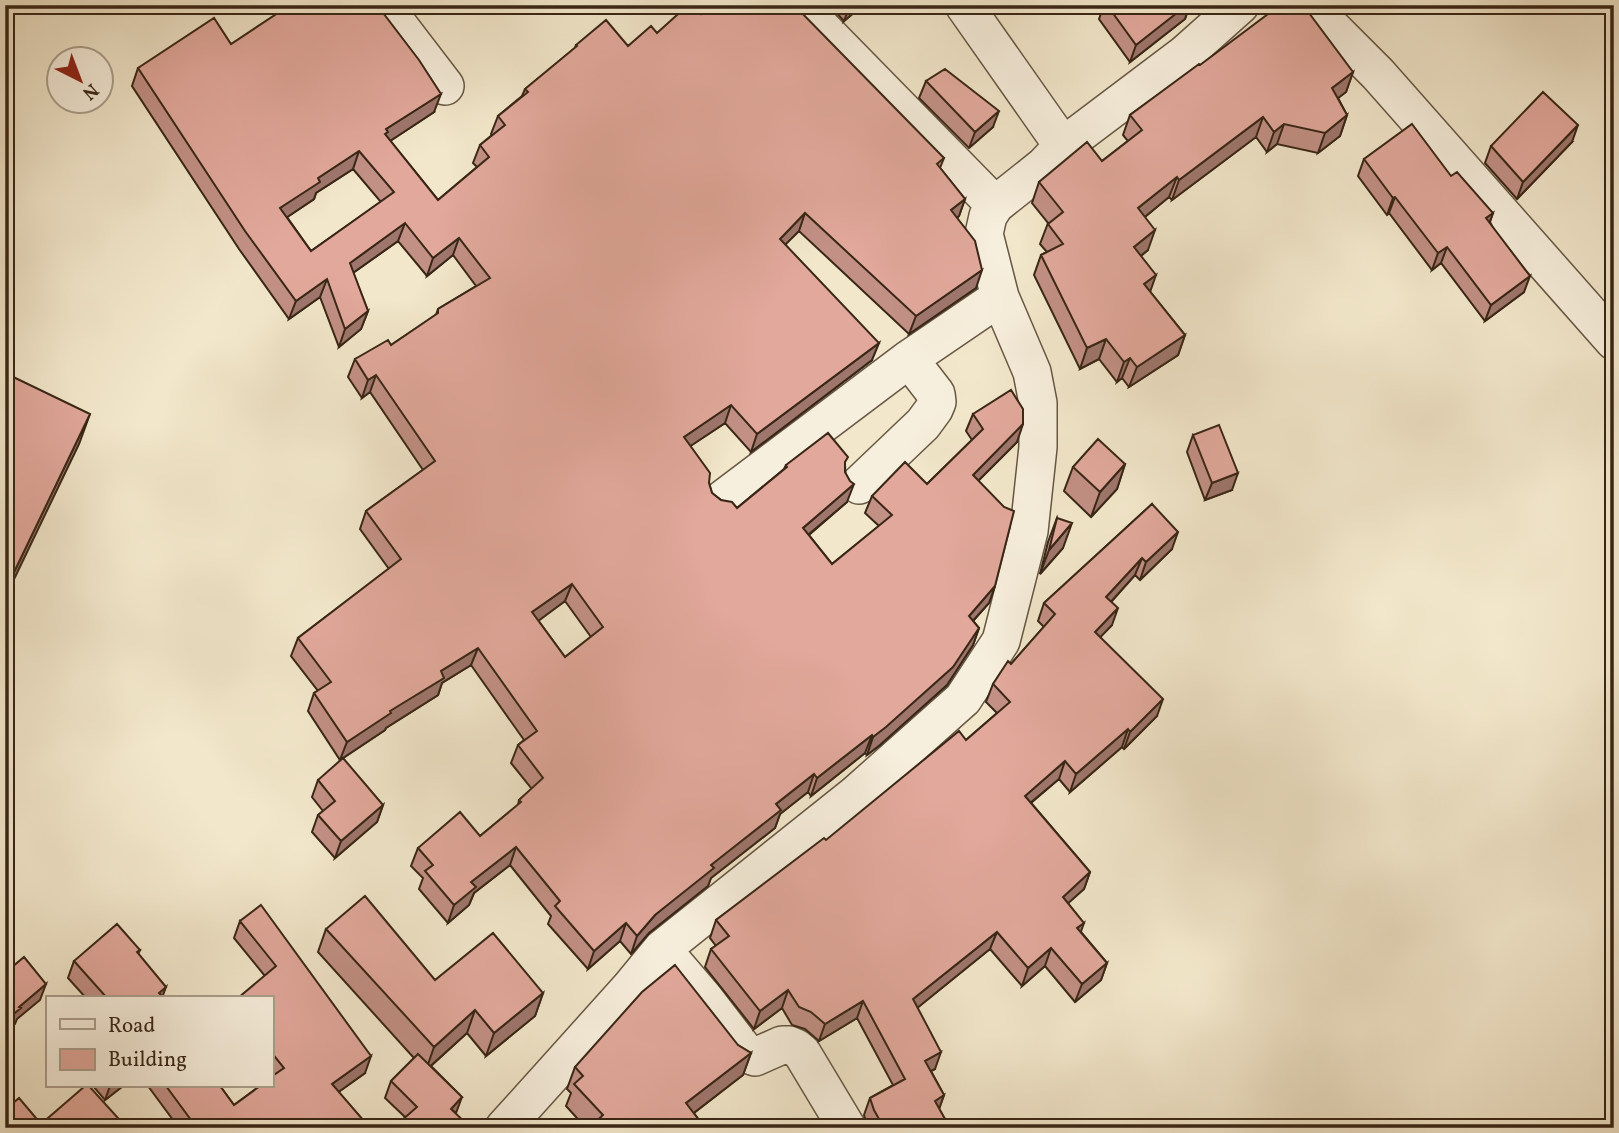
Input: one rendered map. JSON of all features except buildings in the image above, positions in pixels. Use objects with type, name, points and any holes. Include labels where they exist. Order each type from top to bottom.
[{"type":"street","points":[[383,5],[445,86]]},
{"type":"street","points":[[964,5],[1063,146]]},
{"type":"street","points":[[504,1128],[662,949],[855,795],[963,699],[1001,641],[1029,531],[1038,436],[1038,403],[1032,372],[1000,297],[984,234],[988,216],[995,205],[1044,166],[1063,146],[1185,54],[1240,5]]},
{"type":"street","points":[[1309,5],[1378,74],[1614,341]]},
{"type":"street","points":[[802,8],[995,205]]},
{"type":"street","points":[[723,499],[909,359],[1000,297]]},
{"type":"street","points":[[859,485],[923,424],[937,402],[936,394],[909,359]]},
{"type":"street","points":[[662,949],[705,998],[747,1054],[755,1057],[782,1045],[789,1045],[802,1053],[847,1128]]}]
